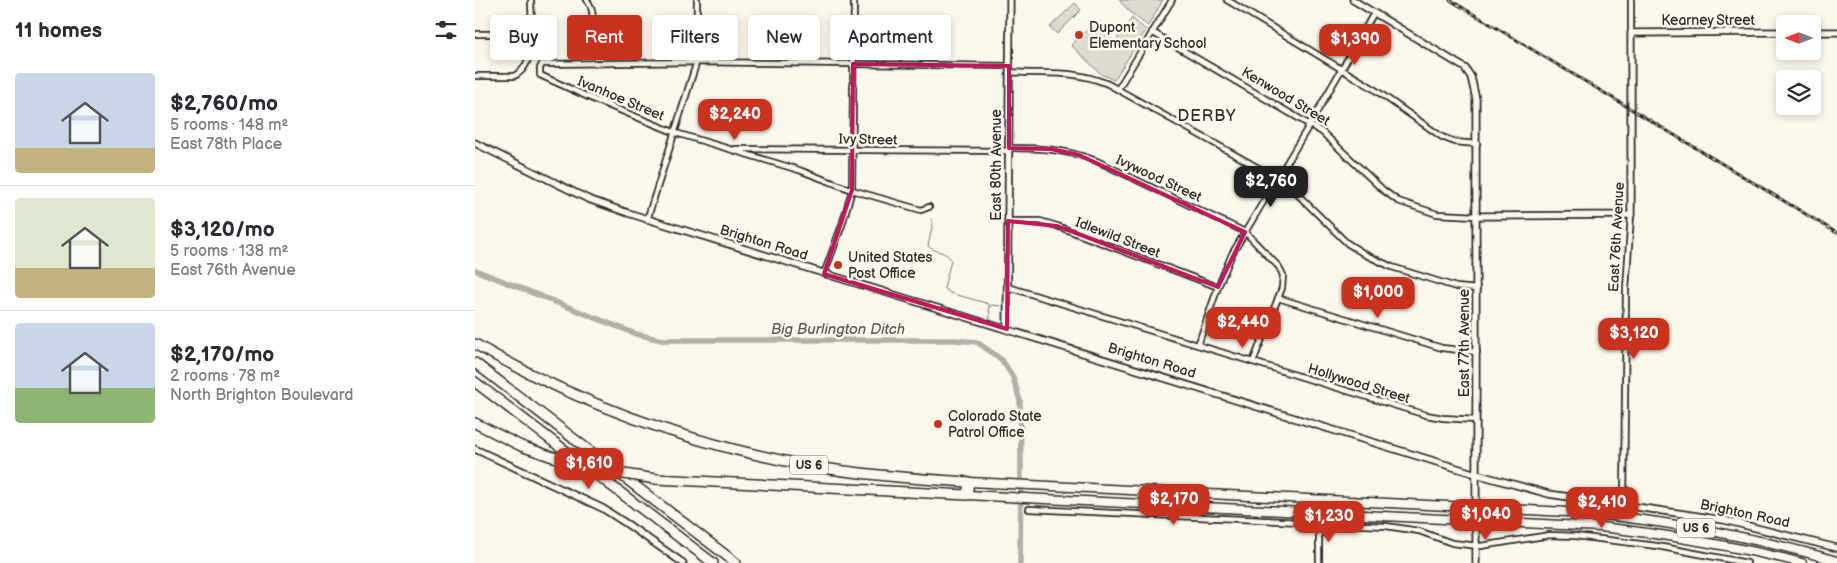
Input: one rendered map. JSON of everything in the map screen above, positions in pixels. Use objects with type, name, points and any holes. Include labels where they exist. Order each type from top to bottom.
[{"type":"highway","name":"US 6","points":[[475,344],[546,381],[599,405],[699,440],[811,466],[907,479],[1587,513],[1671,523],[1736,535],[1837,560]]},
{"type":"highway","points":[[475,363],[736,563]]},
{"type":"highway","points":[[475,382],[713,563]]},
{"type":"highway","name":"US 6","points":[[475,423],[521,446],[550,456],[598,470],[656,479],[1476,519],[1601,527],[1649,532],[1742,548],[1802,563]]},
{"type":"highway","points":[[967,495],[969,482]]},
{"type":"street","points":[[531,0],[531,15]]},
{"type":"street","points":[[587,0],[592,8],[593,15]]},
{"type":"street","points":[[647,220],[697,62],[697,0]]},
{"type":"street","points":[[824,274],[842,225],[852,190],[854,0]]},
{"type":"street","name":"East 80th Avenue","points":[[1007,329],[1010,0]]},
{"type":"street","points":[[1118,89],[1172,0]]},
{"type":"street","points":[[1227,0],[1371,87],[1442,137],[1455,142],[1477,144]]},
{"type":"street","name":"East 77th Avenue","points":[[1353,0],[1465,68],[1470,74],[1473,85],[1477,122],[1476,563]]},
{"type":"street","name":"East 76th Avenue","points":[[1624,505],[1625,289],[1631,215],[1631,0]]},
{"type":"street","points":[[1198,345],[1218,287],[1232,254],[1374,13]]},
{"type":"street","name":"Kenwood Street","points":[[1152,32],[1329,136],[1376,183],[1398,200],[1437,214],[1477,216],[1631,215]]},
{"type":"street","name":"Kearney Street","points":[[1631,33],[1776,32]]},
{"type":"street","points":[[1821,32],[1837,32]]},
{"type":"street","points":[[475,34],[490,34]]},
{"type":"street","points":[[475,76],[514,76],[523,70],[529,60]]},
{"type":"street","points":[[697,62],[1009,69],[1083,75],[1118,89],[1277,178],[1291,188],[1347,243],[1366,255],[1392,267],[1447,284],[1461,288],[1477,289]]},
{"type":"street","name":"Ivanhoe Street","points":[[697,62],[542,64],[540,75],[676,133],[799,170],[852,190],[921,210],[929,207]]},
{"type":"street","name":"Brighton Road","points":[[475,143],[588,199],[647,220],[1476,474],[1549,494],[1724,520],[1837,548]]},
{"type":"street","name":"Ivy Street","points":[[726,149],[1009,150]]},
{"type":"street","name":"Ivywood Street","points":[[1009,150],[1051,149],[1097,161],[1245,232],[1277,263],[1281,271],[1283,284],[1253,362]]},
{"type":"street","name":"Idlewild Street","points":[[1009,221],[1040,221],[1051,224],[1218,287]]},
{"type":"street","name":"Hollywood Street","points":[[1008,287],[1426,415],[1476,420]]},
{"type":"street","points":[[1278,298],[1441,348],[1477,352]]},
{"type":"street","points":[[475,449],[602,508],[683,563]]},
{"type":"street","points":[[1029,509],[1397,527],[1452,543],[1476,546],[1531,537],[1566,536],[1657,546],[1747,563]]},
{"type":"street","points":[[1319,523],[1319,563]]},
{"type":"highlighted area","points":[[853,64],[1009,66],[1009,148],[1051,149],[1079,155],[1245,232],[1218,287],[1057,226],[1008,221],[1007,329],[824,274],[852,190]]},
{"type":"shaded area","points":[[1119,0],[1163,0],[1148,26],[1132,14]]},
{"type":"shaded area","points":[[1075,3],[1081,10],[1057,34],[1050,27]]},
{"type":"shaded area","points":[[1132,18],[1146,30],[1114,80],[1101,74],[1071,45],[1094,24],[1115,42]]},
{"type":"waterway","points":[[931,219],[933,223],[928,246],[943,253],[951,260],[944,288],[950,293],[989,304],[990,319]]},
{"type":"waterway","name":"Big Burlington Ditch","points":[[475,270],[636,334],[662,340],[955,340],[977,342],[1002,360],[1013,377],[1020,401],[1020,563]]},
{"type":"waterway","points":[[989,307],[992,305],[1000,306]]},
{"type":"railway","points":[[1450,0],[1837,233]]},
{"type":"place","name":"Dupont Elementary School","points":[[1079,35]]},
{"type":"place","name":"United States Post Office","points":[[838,265]]},
{"type":"place","name":"Colorado State Patrol Office","points":[[938,424]]},
{"type":"district","name":"DERBY","points":[[1207,115]]}]
